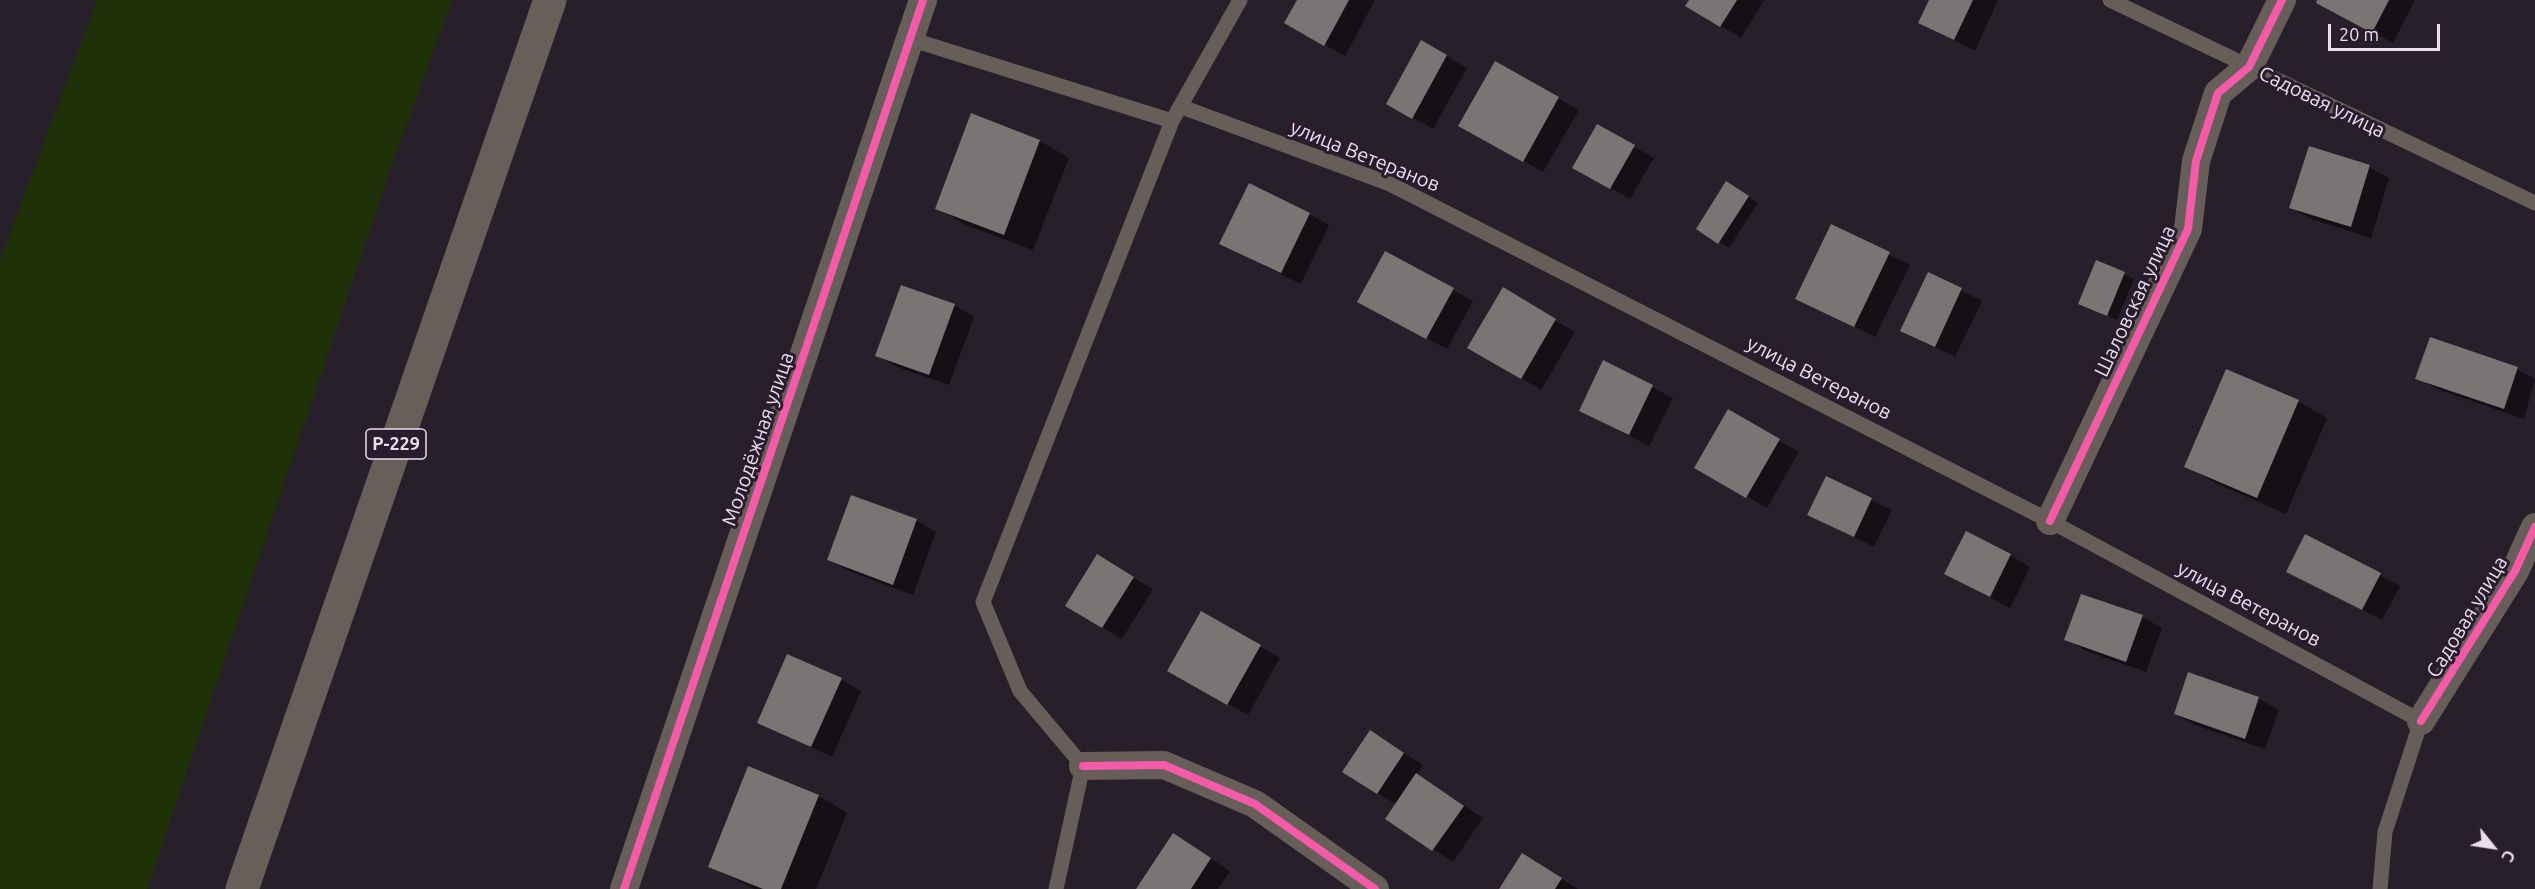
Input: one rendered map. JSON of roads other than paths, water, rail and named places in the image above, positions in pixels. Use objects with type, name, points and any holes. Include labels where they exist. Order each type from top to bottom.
[{"type":"main road","name":"Р-229","points":[[242,889],[550,0]]},
{"type":"street","name":"Молодёжная улица","points":[[624,889],[923,0]]},
{"type":"street","name":"Шаловская улица","points":[[2050,521],[2188,229],[2196,161],[2218,93],[2249,67],[2282,0]]},
{"type":"street","name":"Садовая улица","points":[[2421,721],[2515,571],[2535,527]]},
{"type":"street","points":[[1083,766],[1164,765],[1245,799],[1375,889]]},
{"type":"lane","points":[[1056,889],[1083,766],[1020,691],[983,602],[1172,122],[1240,0]]},
{"type":"lane","name":"Садовая улица","points":[[2110,0],[2535,203]]},
{"type":"lane","points":[[910,39],[1172,122]]},
{"type":"lane","name":"улица Ветеранов","points":[[1182,107],[1390,184],[2050,521],[2421,721]]},
{"type":"lane","points":[[2380,889],[2385,832],[2421,721]]}]
